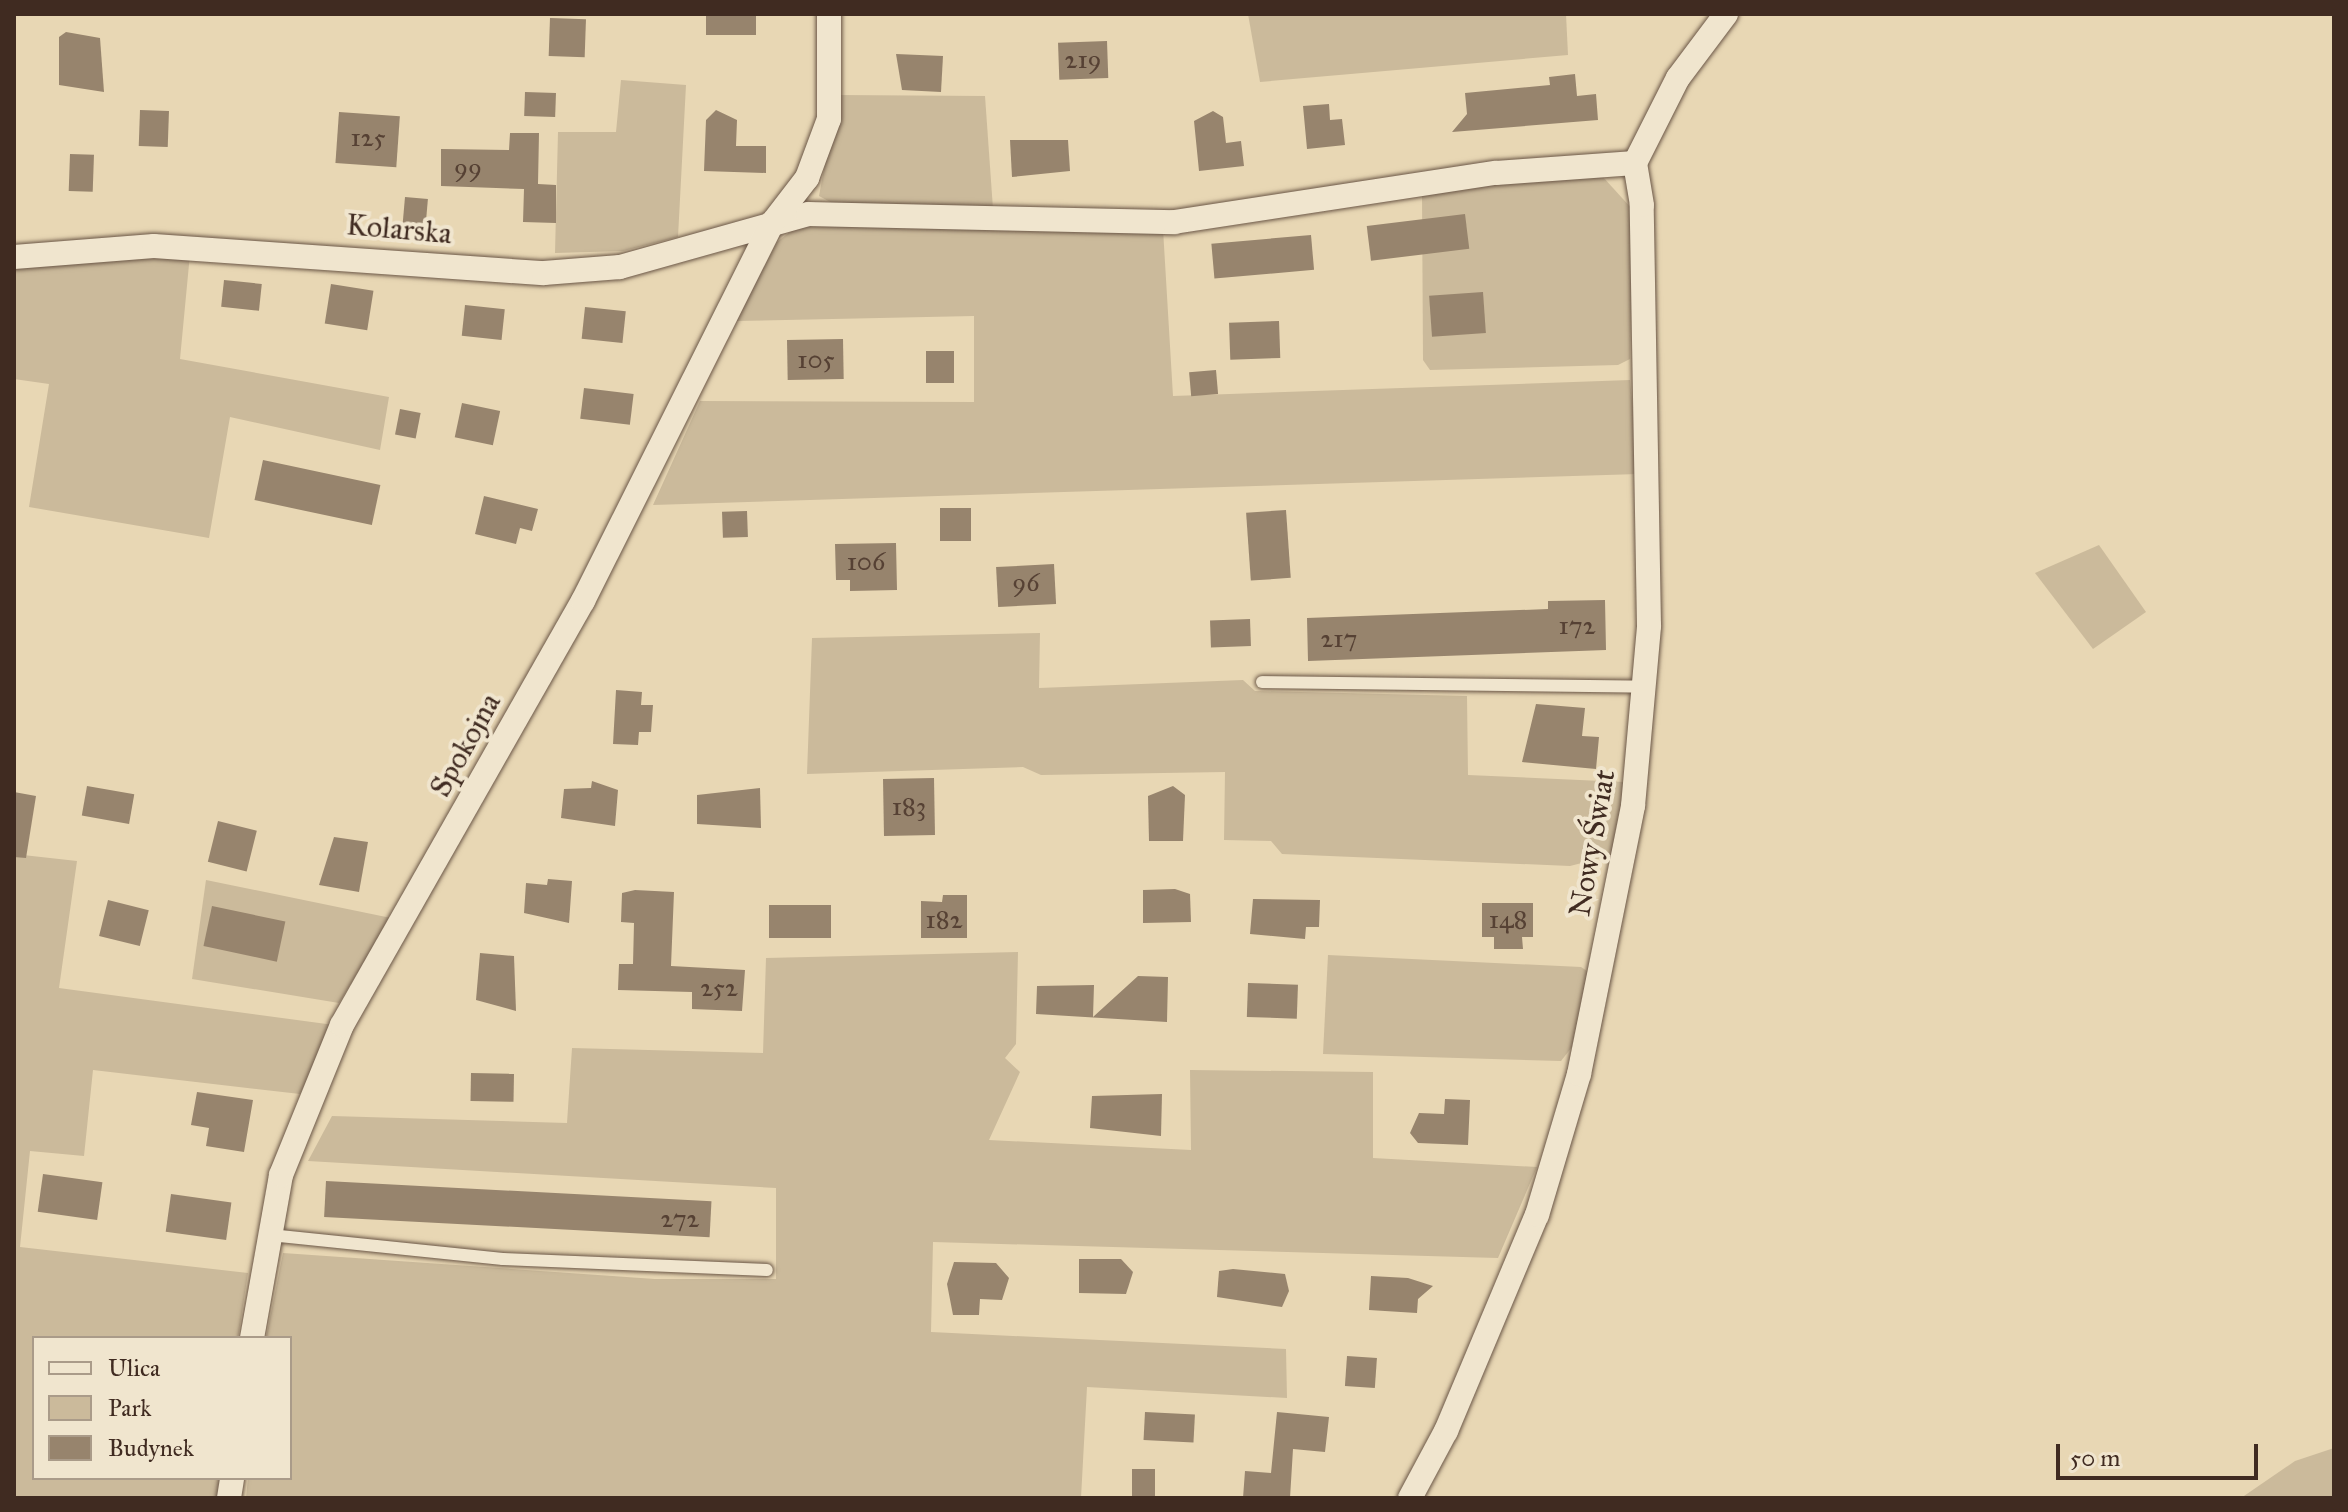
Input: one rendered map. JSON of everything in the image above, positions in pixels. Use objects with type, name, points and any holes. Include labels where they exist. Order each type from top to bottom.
[{"type":"street","name":"Spokojna","points":[[252,1336],[281,1175],[342,1025],[583,601],[773,222],[791,204],[829,119],[829,14]]},
{"type":"street","points":[[1635,163],[1678,78],[1726,14]]},
{"type":"street","name":"Kolarska","points":[[14,257],[154,246],[544,273],[620,267],[808,214],[1174,222],[1512,171],[1635,163]]},
{"type":"street","name":"Nowy Świat","points":[[1410,1498],[1499,1309],[1566,1121],[1623,862],[1645,687],[1642,205],[1635,163]]},
{"type":"lane","points":[[1262,682],[1645,687]]},
{"type":"lane","points":[[270,1235],[503,1259],[767,1270]]},
{"type":"green space","points":[[1248,14],[1566,14],[1568,55],[1260,82]]},
{"type":"green space","points":[[621,80],[686,85],[678,237],[623,251],[555,253],[558,132],[616,132]]},
{"type":"green space","points":[[838,95],[985,96],[993,209],[834,204],[819,196]]},
{"type":"green space","points":[[1575,171],[1603,177],[1633,210],[1630,359],[1618,365],[1430,370],[1423,360],[1422,194]]},
{"type":"green space","points":[[799,225],[1163,229],[1173,396],[1630,380],[1639,474],[653,505],[700,401],[974,402],[974,316],[736,321],[777,242]]},
{"type":"green space","points":[[190,254],[180,359],[389,397],[380,450],[230,417],[209,538],[29,507],[49,384],[14,379],[14,264]]},
{"type":"green space","points":[[2099,545],[2146,612],[2093,649],[2035,573]]},
{"type":"green space","points":[[1040,633],[1039,688],[1243,680],[1255,691],[1467,696],[1468,775],[1624,782],[1613,855],[1570,866],[1282,854],[1271,841],[1224,840],[1225,772],[1041,775],[1023,767],[807,774],[812,638]]},
{"type":"green space","points":[[14,854],[77,861],[59,988],[334,1025],[300,1094],[93,1070],[84,1156],[30,1151],[20,1247],[248,1273],[238,1336],[32,1336],[32,1480],[220,1480],[217,1498],[14,1498]]},
{"type":"green space","points":[[206,880],[391,918],[339,1003],[192,979]]},
{"type":"green space","points":[[1018,952],[1016,1044],[1005,1058],[1020,1072],[989,1140],[1191,1150],[1190,1070],[1373,1072],[1373,1158],[1537,1167],[1498,1258],[933,1242],[931,1332],[1286,1349],[1287,1398],[1087,1387],[1081,1498],[246,1498],[248,1480],[292,1480],[292,1336],[266,1336],[283,1253],[655,1279],[776,1279],[776,1188],[308,1161],[332,1116],[567,1123],[572,1048],[763,1053],[766,958]]},
{"type":"green space","points":[[1328,955],[1581,967],[1590,973],[1579,1038],[1561,1061],[1323,1054]]},
{"type":"green space","points":[[2334,1448],[2334,1498],[2241,1498],[2295,1461]]},
{"type":"building","points":[[706,14],[756,14],[756,35],[706,35]]},
{"type":"building","points":[[550,18],[586,19],[585,57],[549,56]]},
{"type":"building","points":[[66,32],[100,38],[104,92],[59,85],[59,37]]},
{"type":"building","points":[[1107,41],[1108,78],[1059,80],[1058,43]]},
{"type":"building","points":[[896,54],[943,56],[941,92],[902,90]]},
{"type":"building","points":[[1575,74],[1577,96],[1596,94],[1598,120],[1452,132],[1467,114],[1465,93],[1550,85],[1549,77]]},
{"type":"building","points":[[525,92],[556,93],[555,117],[524,116]]},
{"type":"building","points":[[1329,104],[1330,120],[1342,119],[1345,145],[1307,149],[1303,106]]},
{"type":"building","points":[[140,110],[169,111],[168,147],[139,146]]},
{"type":"building","points":[[716,110],[737,120],[736,146],[766,146],[766,173],[704,171],[706,120]]},
{"type":"building","points":[[1213,111],[1223,117],[1226,143],[1241,141],[1244,166],[1199,171],[1194,121]]},
{"type":"building","points":[[339,112],[400,116],[396,167],[335,163]]},
{"type":"building","points":[[510,133],[539,133],[538,184],[556,185],[556,223],[523,222],[524,189],[441,186],[441,149],[509,150]]},
{"type":"building","points":[[1010,140],[1068,140],[1070,171],[1012,177]]},
{"type":"building","points":[[70,154],[94,155],[93,192],[69,191]]},
{"type":"building","points":[[405,197],[428,199],[425,237],[402,235]]},
{"type":"building","points":[[1465,214],[1469,249],[1371,261],[1367,226]]},
{"type":"building","points":[[1311,235],[1314,270],[1214,279],[1211,244]]},
{"type":"building","points":[[224,280],[262,284],[259,311],[221,307]]},
{"type":"building","points":[[331,284],[373,291],[367,330],[325,324]]},
{"type":"building","points":[[1483,292],[1486,333],[1432,337],[1429,296]]},
{"type":"building","points":[[465,305],[505,309],[502,340],[462,336]]},
{"type":"building","points":[[585,307],[626,311],[622,343],[582,339]]},
{"type":"building","points":[[1279,321],[1280,358],[1230,360],[1229,323]]},
{"type":"building","points":[[843,339],[844,379],[788,380],[787,340]]},
{"type":"building","points":[[926,351],[954,351],[954,383],[926,383]]},
{"type":"building","points":[[1216,370],[1218,394],[1191,396],[1189,372]]},
{"type":"building","points":[[584,388],[634,394],[630,425],[580,419]]},
{"type":"building","points":[[462,403],[500,411],[493,445],[455,437]]},
{"type":"building","points":[[400,409],[421,413],[416,439],[395,435]]},
{"type":"building","points":[[263,460],[380,485],[372,525],[254,500]]},
{"type":"building","points":[[484,496],[538,509],[532,531],[520,528],[516,544],[475,534]]},
{"type":"building","points":[[940,508],[971,508],[971,541],[940,541]]},
{"type":"building","points":[[1286,510],[1291,578],[1251,581],[1246,513]]},
{"type":"building","points":[[747,511],[748,537],[723,538],[722,512]]},
{"type":"building","points":[[896,543],[897,590],[850,591],[850,580],[836,580],[835,544]]},
{"type":"building","points":[[1054,564],[1056,604],[998,607],[996,567]]},
{"type":"building","points":[[1605,600],[1606,650],[1308,661],[1307,618],[1548,609],[1548,601]]},
{"type":"building","points":[[1250,619],[1251,646],[1211,647],[1210,620]]},
{"type":"building","points":[[616,690],[642,692],[641,705],[653,705],[651,732],[639,732],[638,745],[613,744]]},
{"type":"building","points":[[1536,704],[1585,708],[1582,736],[1599,737],[1596,769],[1522,762]]},
{"type":"building","points":[[934,778],[935,835],[884,836],[883,779]]},
{"type":"building","points":[[592,781],[618,790],[615,826],[561,818],[564,789],[591,788]]},
{"type":"building","points":[[87,786],[134,794],[129,824],[82,816]]},
{"type":"building","points":[[1173,786],[1185,795],[1183,841],[1149,841],[1148,796]]},
{"type":"building","points":[[760,788],[761,828],[697,824],[697,795]]},
{"type":"building","points":[[14,792],[36,796],[26,858],[14,857]]},
{"type":"building","points":[[218,821],[257,831],[247,871],[208,862]]},
{"type":"building","points":[[334,837],[368,842],[359,892],[319,885]]},
{"type":"building","points":[[548,879],[572,881],[569,923],[524,913],[526,883],[547,885]]},
{"type":"building","points":[[1175,889],[1190,894],[1191,922],[1143,923],[1143,890]]},
{"type":"building","points":[[635,890],[674,892],[671,966],[745,970],[742,1011],[692,1009],[692,992],[618,990],[619,964],[633,964],[634,923],[621,922],[622,893]]},
{"type":"building","points":[[943,895],[967,895],[967,938],[921,938],[921,901],[942,902]]},
{"type":"building","points":[[1253,899],[1320,900],[1319,927],[1306,927],[1305,939],[1250,934]]},
{"type":"building","points":[[108,900],[149,910],[140,946],[99,936]]},
{"type":"building","points":[[1482,903],[1533,903],[1533,937],[1522,937],[1523,949],[1494,949],[1494,937],[1482,937]]},
{"type":"building","points":[[769,905],[831,905],[831,938],[769,938]]},
{"type":"building","points":[[212,906],[285,922],[277,962],[203,946]]},
{"type":"building","points":[[480,953],[514,956],[516,1011],[476,1000]]},
{"type":"building","points":[[1138,976],[1168,977],[1167,1022],[1036,1014],[1037,986],[1094,985],[1093,1017]]},
{"type":"building","points":[[1248,983],[1298,985],[1297,1019],[1247,1017]]},
{"type":"building","points":[[471,1073],[514,1074],[514,1102],[471,1101]]},
{"type":"building","points":[[197,1092],[253,1100],[244,1152],[206,1146],[209,1128],[191,1125]]},
{"type":"building","points":[[1162,1094],[1161,1136],[1090,1128],[1092,1096]]},
{"type":"building","points":[[1445,1099],[1470,1100],[1468,1145],[1418,1143],[1410,1133],[1419,1113],[1444,1114]]},
{"type":"building","points":[[43,1174],[102,1182],[97,1220],[38,1212]]},
{"type":"building","points":[[326,1181],[711,1201],[710,1237],[324,1217]]},
{"type":"building","points":[[171,1194],[231,1202],[226,1240],[166,1232]]},
{"type":"building","points":[[1079,1259],[1121,1259],[1133,1272],[1126,1294],[1079,1293]]},
{"type":"building","points":[[954,1262],[996,1263],[1009,1278],[1002,1300],[980,1299],[979,1315],[953,1315],[947,1284]]},
{"type":"building","points":[[1233,1269],[1285,1274],[1289,1291],[1282,1307],[1217,1297],[1219,1271]]},
{"type":"building","points":[[1371,1276],[1408,1278],[1433,1286],[1418,1299],[1417,1313],[1369,1310]]},
{"type":"building","points":[[1347,1356],[1377,1358],[1375,1388],[1345,1386]]},
{"type":"building","points":[[1145,1412],[1195,1415],[1193,1443],[1144,1440]]},
{"type":"building","points":[[1277,1412],[1329,1417],[1325,1452],[1293,1449],[1290,1498],[1243,1498],[1245,1471],[1271,1473]]},
{"type":"building","points":[[1132,1469],[1155,1469],[1155,1498],[1132,1498]]}]
